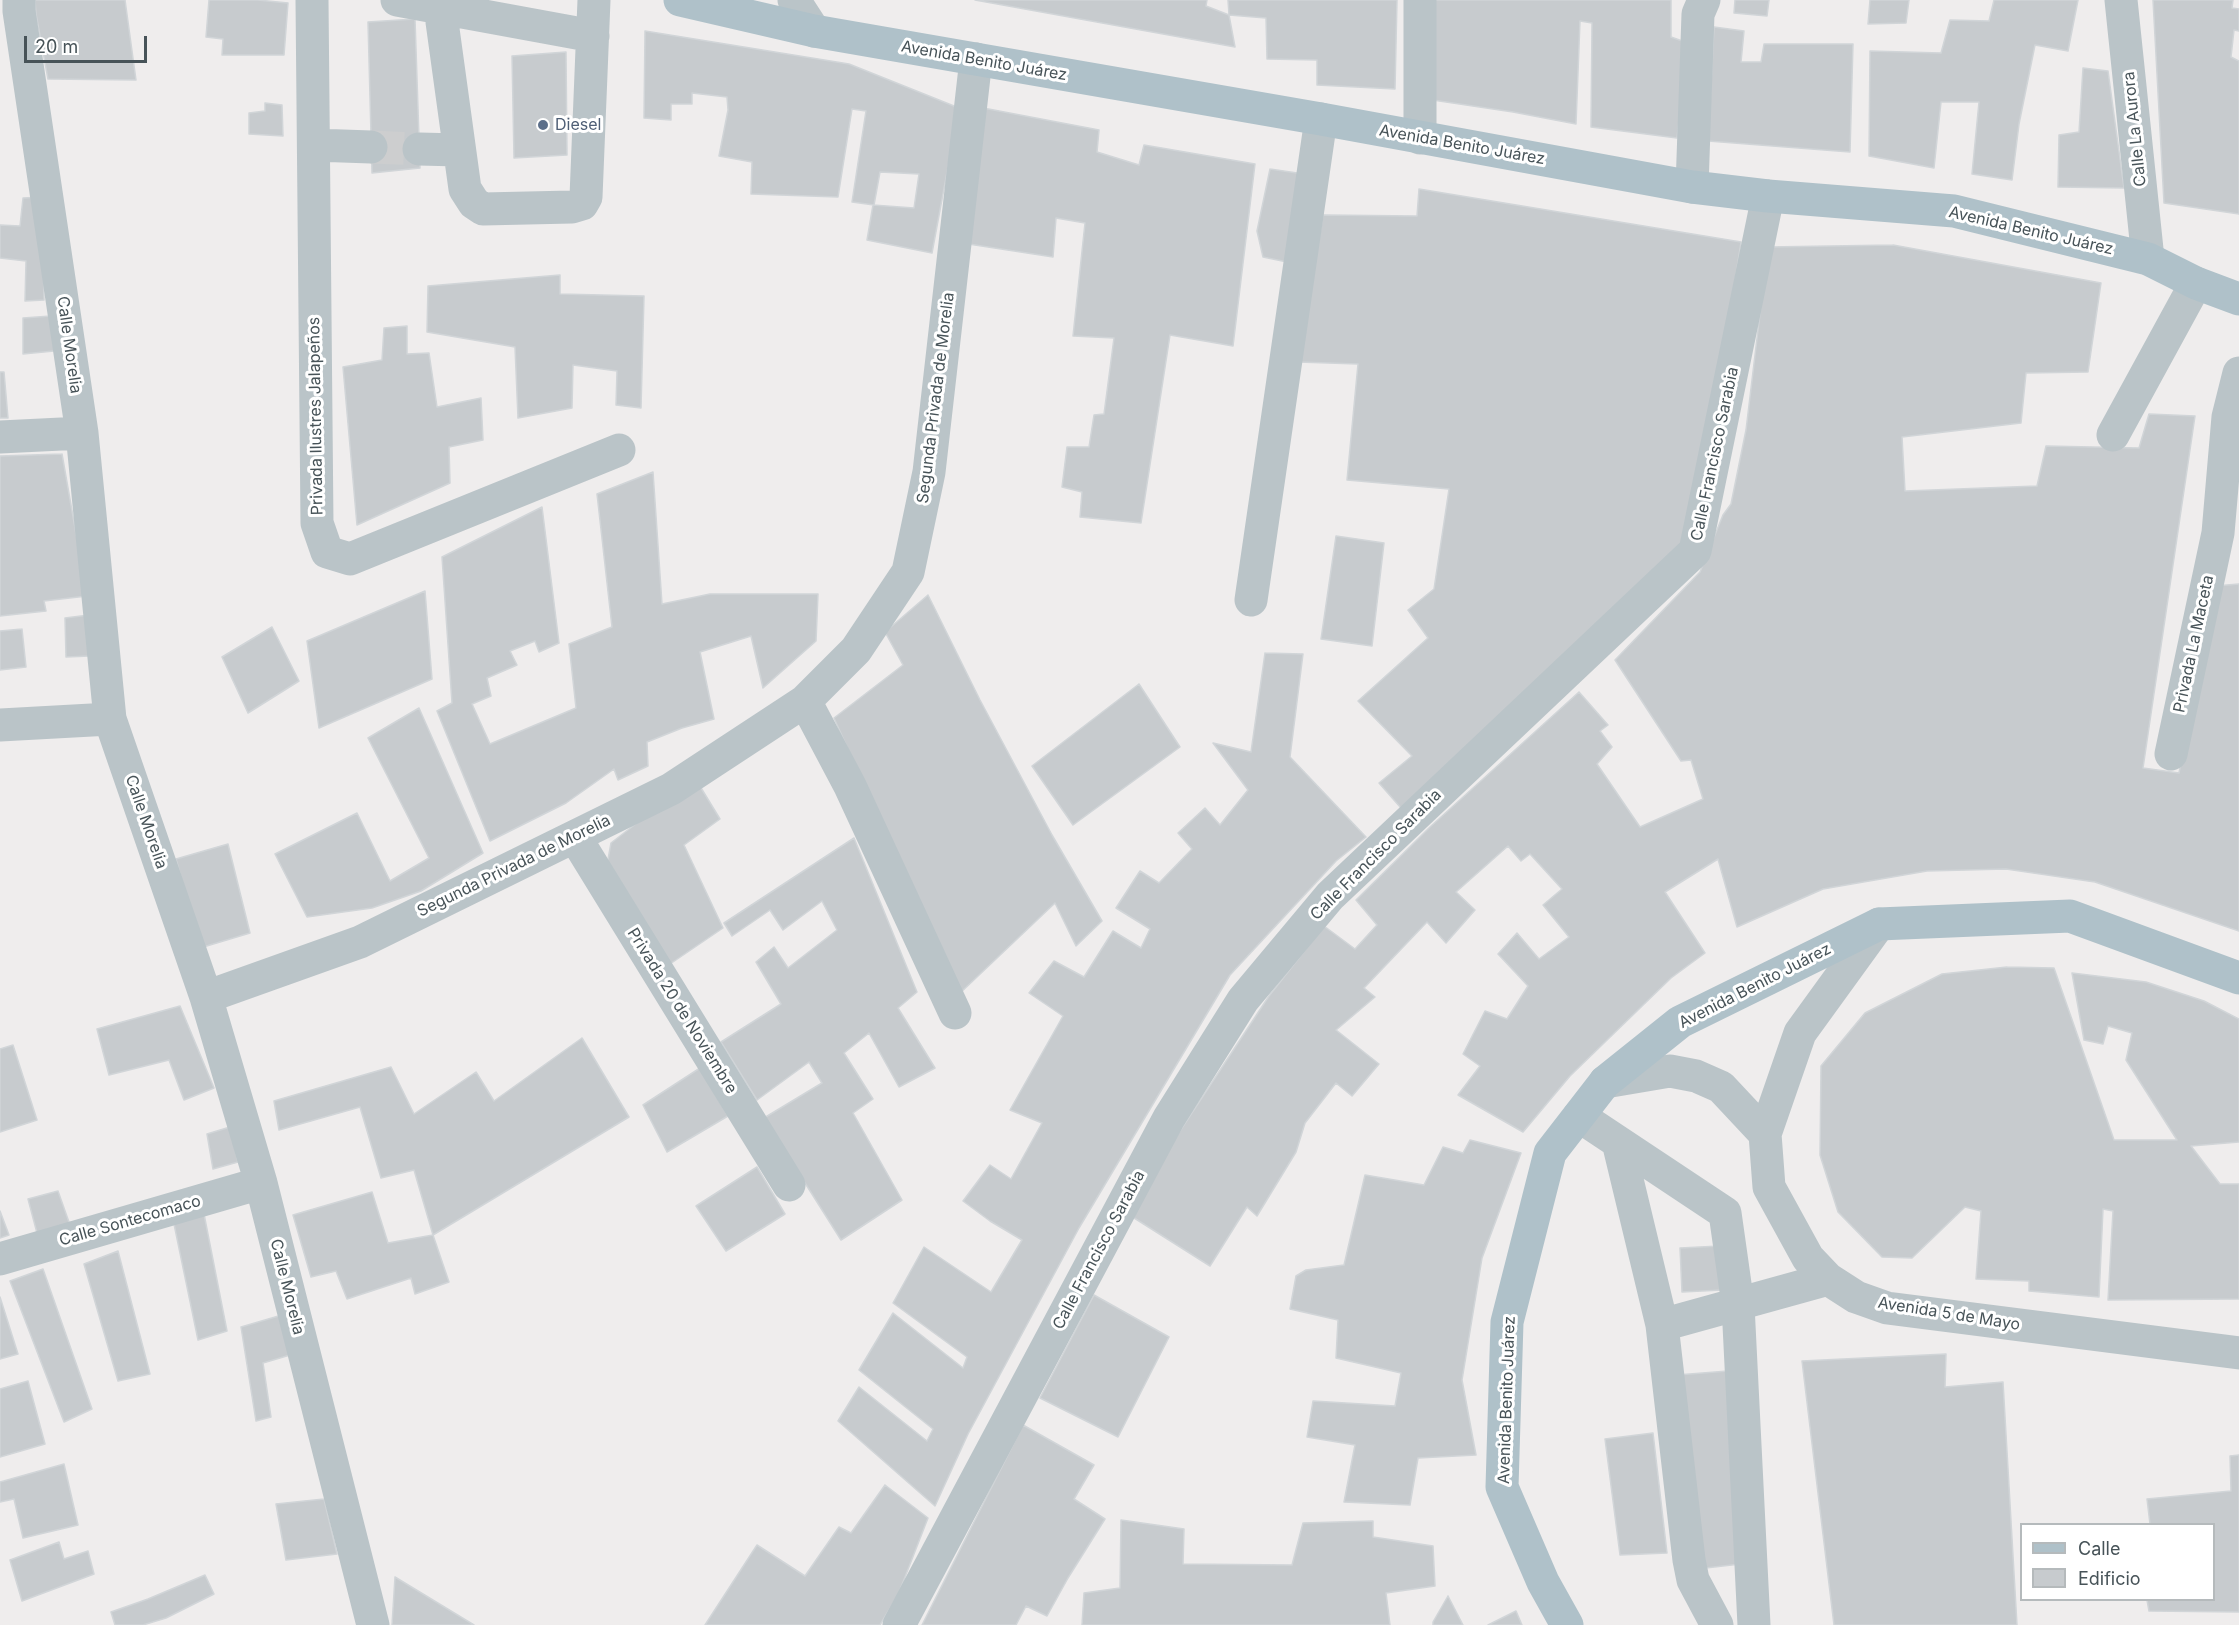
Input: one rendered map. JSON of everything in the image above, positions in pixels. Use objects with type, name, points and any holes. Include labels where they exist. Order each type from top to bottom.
[{"type":"main road","name":"Avenida Benito Juárez","points":[[680,0],[814,31],[1321,119],[1692,187],[1768,196],[1954,211],[2148,258],[2196,283],[2239,299]]},
{"type":"main road","name":"Avenida Benito Juárez","points":[[1567,1625],[1544,1582],[1502,1487],[1507,1322],[1550,1153],[1605,1082],[1680,1022],[1879,924],[2070,916],[2239,978]]},
{"type":"street","name":"Calle Morelia","points":[[19,0],[82,433],[110,719],[206,997],[261,1183],[373,1625]]},
{"type":"street","name":"Privada Ilustres Jalapeños","points":[[312,0],[317,523],[327,552],[350,559],[619,450]]},
{"type":"street","points":[[397,0],[439,4],[593,36]]},
{"type":"street","points":[[439,4],[465,189],[474,203],[483,209],[572,207],[582,204],[586,197],[594,0]]},
{"type":"street","points":[[794,0],[814,31]]},
{"type":"street","points":[[1420,0],[1420,138]]},
{"type":"street","points":[[1692,187],[1698,14],[1704,0]]},
{"type":"street","name":"Calle La Aurora","points":[[2121,0],[2148,258]]},
{"type":"street","name":"Segunda Privada de Morelia","points":[[206,997],[360,942],[671,789],[805,701],[856,650],[908,572],[929,472],[976,59]]},
{"type":"street","points":[[1251,600],[1321,119]]},
{"type":"street","points":[[314,145],[371,147]]},
{"type":"street","points":[[419,149],[459,150]]},
{"type":"street","name":"Calle Francisco Sarabia","points":[[899,1625],[1169,1118],[1244,1000],[1330,896],[1695,551],[1768,196]]},
{"type":"street","points":[[2113,435],[2196,283]]},
{"type":"street","name":"Privada La Maceta","points":[[2170,754],[2228,540],[2228,417],[2239,373]]},
{"type":"street","points":[[0,437],[82,433]]},
{"type":"street","points":[[805,701],[850,786],[955,1013]]},
{"type":"street","points":[[0,725],[110,719]]},
{"type":"street","name":"Privada 20 de Noviembre","points":[[575,837],[789,1185]]},
{"type":"street","name":"Avenida 5 de Mayo","points":[[1879,924],[1800,1033],[1765,1134],[1769,1187],[1808,1258],[1828,1279],[1856,1297],[1887,1308],[2239,1353]]},
{"type":"street","points":[[1605,1082],[1670,1071],[1696,1076],[1721,1087],[1765,1134]]},
{"type":"street","points":[[1579,1116],[1725,1213],[1738,1305],[1754,1625]]},
{"type":"street","points":[[1618,1142],[1662,1325],[1693,1580],[1717,1625]]},
{"type":"street","name":"Calle Sontecomaco","points":[[0,1259],[261,1183]]},
{"type":"street","points":[[1725,1213],[1769,1187]]},
{"type":"street","points":[[1662,1325],[1828,1279]]},
{"type":"building","points":[[35,0],[125,0],[136,80],[48,79]]},
{"type":"building","points":[[209,0],[258,0],[288,3],[284,55],[222,55],[223,39],[206,37]]},
{"type":"building","points":[[975,0],[1207,0],[1206,6],[1229,15],[1235,47]]},
{"type":"building","points":[[1228,0],[1397,0],[1395,89],[1317,85],[1317,60],[1267,59],[1266,18],[1229,15]]},
{"type":"building","points":[[1428,0],[1671,0],[1671,37],[1688,43],[1677,138],[1591,127],[1592,23],[1580,21],[1576,124],[1426,99]]},
{"type":"building","points":[[1735,0],[1769,0],[1767,16],[1734,13]]},
{"type":"building","points":[[1870,0],[1909,0],[1906,23],[1868,24]]},
{"type":"building","points":[[1994,0],[2078,0],[2068,51],[2035,45],[2019,124],[2012,180],[1972,174],[1979,102],[1941,102],[1934,168],[1869,156],[1870,51],[1941,53],[1950,20],[1989,21]]},
{"type":"building","points":[[2153,0],[2233,0],[2232,8],[2239,9],[2239,31],[2234,30],[2231,57],[2239,61],[2239,214],[2164,203]]},
{"type":"building","points":[[415,19],[420,168],[372,173],[368,22]]},
{"type":"building","points":[[1714,27],[1744,31],[1741,62],[1761,62],[1764,44],[1853,44],[1850,152],[1708,141]]},
{"type":"building","points":[[645,31],[849,64],[959,108],[932,253],[867,240],[873,205],[914,208],[919,174],[880,172],[874,205],[852,202],[866,111],[852,109],[838,197],[751,194],[752,162],[719,156],[728,110],[727,97],[692,93],[692,104],[671,104],[671,120],[644,118]]},
{"type":"building","points":[[566,52],[567,155],[514,158],[512,56]]},
{"type":"building","points":[[2083,68],[2108,71],[2124,188],[2058,187],[2059,135],[2079,132]]},
{"type":"building","points":[[265,103],[282,105],[283,136],[249,134],[249,113],[265,111]]},
{"type":"building","points":[[978,107],[1099,130],[1097,152],[1139,165],[1144,145],[1255,164],[1233,346],[1170,335],[1141,523],[1080,517],[1082,492],[1062,487],[1067,447],[1089,447],[1094,415],[1104,414],[1114,338],[1073,336],[1085,223],[1056,218],[1053,257],[962,243]]},
{"type":"building","points":[[1270,169],[1304,174],[1287,262],[1263,257],[1257,231]]},
{"type":"building","points":[[1419,189],[1741,242],[1704,484],[1677,557],[1401,808],[1379,783],[1412,756],[1358,701],[1428,638],[1408,610],[1434,589],[1449,489],[1347,480],[1358,364],[1298,362],[1323,215],[1417,216]]},
{"type":"building","points":[[42,197],[44,300],[25,301],[26,261],[0,258],[0,225],[20,226],[23,198]]},
{"type":"building","points":[[1893,245],[2101,283],[2088,372],[2026,373],[2021,423],[1902,437],[1905,491],[2037,486],[2046,446],[2139,448],[2149,414],[2195,416],[2143,768],[2179,773],[2215,586],[2239,584],[2239,931],[2095,882],[2006,869],[1927,871],[1823,889],[1737,927],[1718,859],[1665,892],[1705,953],[1671,978],[1570,1076],[1523,1132],[1458,1095],[1480,1066],[1463,1054],[1485,1011],[1507,1019],[1528,986],[1498,954],[1517,933],[1539,959],[1569,937],[1543,905],[1562,889],[1530,854],[1521,861],[1508,846],[1456,892],[1475,910],[1446,943],[1427,922],[1364,988],[1375,997],[1336,1030],[1379,1064],[1352,1096],[1336,1083],[1305,1123],[1296,1152],[1257,1216],[1247,1207],[1210,1266],[1131,1216],[1170,1146],[1269,996],[1324,926],[1355,949],[1377,925],[1356,900],[1430,827],[1579,692],[1608,725],[1600,731],[1612,747],[1597,764],[1640,827],[1703,799],[1691,760],[1681,761],[1615,660],[1700,572],[1723,515],[1731,504],[1746,430],[1768,247]]},
{"type":"building","points":[[560,275],[560,294],[644,296],[641,408],[616,405],[617,371],[573,365],[572,408],[518,418],[515,347],[427,332],[428,286]]},
{"type":"building","points":[[51,316],[54,351],[23,354],[23,318]]},
{"type":"building","points":[[407,326],[407,354],[429,353],[437,407],[481,398],[483,440],[449,447],[450,483],[357,525],[343,367],[382,360],[384,328]]},
{"type":"building","points":[[0,372],[4,372],[8,418],[0,418]]},
{"type":"building","points":[[62,454],[87,596],[44,601],[46,611],[0,616],[0,456]]},
{"type":"building","points":[[653,472],[662,604],[710,594],[818,594],[816,641],[763,688],[751,636],[700,652],[714,719],[682,728],[647,742],[648,766],[618,780],[614,769],[566,803],[490,841],[437,711],[452,703],[442,557],[542,507],[559,643],[539,652],[535,641],[510,651],[517,665],[487,678],[491,696],[472,704],[490,744],[576,708],[569,644],[612,627],[597,494]]},
{"type":"building","points":[[1336,536],[1384,543],[1372,646],[1321,639]]},
{"type":"building","points":[[425,591],[432,679],[319,728],[307,641]]},
{"type":"building","points":[[928,595],[980,700],[1052,835],[1102,921],[1076,946],[1055,903],[958,995],[834,718],[903,665],[885,632]]},
{"type":"building","points":[[89,615],[90,656],[66,657],[65,618]]},
{"type":"building","points":[[272,627],[299,681],[248,713],[222,657]]},
{"type":"building","points":[[22,629],[26,667],[0,670],[0,631]]},
{"type":"building","points":[[1265,653],[1303,654],[1290,757],[1366,837],[1336,861],[1230,975],[1079,1228],[968,1434],[935,1506],[838,1421],[859,1387],[927,1441],[933,1429],[859,1370],[893,1313],[963,1368],[967,1357],[893,1303],[924,1247],[991,1292],[1022,1240],[963,1201],[990,1165],[1011,1179],[1042,1123],[1010,1110],[1063,1016],[1029,993],[1054,961],[1084,977],[1113,931],[1141,948],[1150,929],[1116,908],[1140,871],[1159,883],[1192,849],[1178,833],[1205,808],[1220,825],[1248,790],[1213,743],[1251,752]]},
{"type":"building","points":[[1139,684],[1180,747],[1073,825],[1032,766]]},
{"type":"building","points":[[419,708],[483,853],[421,891],[372,908],[307,917],[275,854],[357,813],[390,881],[429,858],[368,738]]},
{"type":"building","points":[[695,778],[720,819],[684,845],[723,928],[670,964],[607,865],[611,843]]},
{"type":"building","points":[[854,838],[917,992],[898,1008],[935,1068],[899,1087],[869,1033],[844,1053],[873,1099],[853,1113],[902,1200],[841,1240],[764,1118],[822,1083],[809,1062],[757,1100],[721,1042],[781,1004],[756,962],[774,947],[788,968],[837,930],[822,901],[783,930],[770,910],[732,936],[724,923]]},
{"type":"building","points":[[228,844],[250,933],[200,948],[176,859]]},
{"type":"building","points":[[2007,967],[2054,968],[2114,1140],[2177,1140],[2126,1060],[2132,1033],[2108,1026],[2103,1044],[2084,1040],[2072,973],[2146,982],[2204,1001],[2239,1019],[2239,1142],[2191,1146],[2220,1184],[2239,1184],[2239,1299],[2108,1300],[2113,1211],[2103,1209],[2099,1297],[2029,1291],[2029,1281],[1976,1279],[1981,1211],[1965,1207],[1912,1258],[1882,1257],[1838,1212],[1820,1155],[1821,1066],[1865,1013],[1942,974]]},
{"type":"building","points":[[180,1006],[214,1088],[184,1100],[169,1060],[109,1075],[97,1029]]},
{"type":"building","points":[[582,1038],[629,1117],[433,1235],[414,1170],[381,1178],[360,1107],[279,1130],[274,1101],[391,1067],[414,1114],[476,1072],[494,1101]]},
{"type":"building","points":[[13,1045],[37,1120],[0,1132],[0,1049]]},
{"type":"building","points":[[700,1068],[728,1116],[667,1152],[643,1105]]},
{"type":"building","points":[[230,1127],[238,1162],[213,1169],[207,1134]]},
{"type":"building","points":[[1470,1140],[1521,1153],[1482,1258],[1462,1380],[1476,1455],[1418,1458],[1410,1505],[1344,1502],[1355,1445],[1307,1437],[1313,1401],[1395,1406],[1401,1373],[1336,1358],[1338,1320],[1290,1309],[1296,1276],[1306,1270],[1344,1265],[1365,1175],[1424,1185],[1443,1147],[1463,1153]]},
{"type":"building","points":[[757,1167],[785,1214],[726,1251],[696,1206]]},
{"type":"building","points":[[58,1191],[70,1225],[37,1233],[28,1199]]},
{"type":"building","points":[[372,1192],[388,1243],[433,1235],[449,1282],[415,1294],[411,1278],[347,1299],[336,1271],[311,1277],[293,1215]]},
{"type":"building","points":[[0,1211],[9,1235],[0,1238]]},
{"type":"building","points":[[204,1214],[227,1331],[198,1340],[174,1224]]},
{"type":"building","points":[[1720,1246],[1722,1290],[1682,1292],[1680,1248]]},
{"type":"building","points":[[118,1251],[150,1374],[118,1381],[84,1264]]},
{"type":"building","points":[[43,1269],[92,1409],[64,1422],[10,1281]]},
{"type":"building","points":[[1094,1295],[1169,1337],[1118,1437],[1040,1398]]},
{"type":"building","points":[[0,1297],[18,1354],[0,1359]]},
{"type":"building","points":[[282,1315],[290,1355],[263,1363],[271,1417],[256,1421],[241,1327]]},
{"type":"building","points":[[1946,1354],[1945,1387],[2003,1382],[2017,1625],[1834,1625],[1802,1361]]},
{"type":"building","points":[[1728,1371],[1749,1563],[1697,1569],[1677,1375]]},
{"type":"building","points":[[28,1381],[45,1444],[0,1457],[0,1389]]},
{"type":"building","points":[[1023,1425],[1094,1465],[1074,1499],[1105,1519],[1047,1616],[1026,1606],[1016,1625],[922,1625]]},
{"type":"building","points":[[1653,1433],[1667,1553],[1620,1555],[1605,1439]]},
{"type":"building","points":[[2239,1455],[2239,1612],[2149,1611],[2147,1601],[2215,1601],[2215,1523],[2150,1523],[2147,1499],[2231,1491],[2230,1456]]},
{"type":"building","points":[[64,1464],[78,1525],[23,1538],[14,1499],[0,1502],[0,1482]]},
{"type":"building","points":[[885,1485],[928,1518],[898,1595],[880,1625],[705,1625],[757,1545],[805,1576],[839,1527],[851,1533]]},
{"type":"building","points":[[324,1499],[337,1554],[286,1560],[276,1504]]},
{"type":"building","points":[[1121,1520],[1184,1529],[1183,1564],[1292,1565],[1303,1523],[1373,1521],[1373,1537],[1433,1546],[1435,1586],[1386,1593],[1390,1625],[1082,1625],[1084,1593],[1120,1588]]},
{"type":"building","points":[[59,1542],[64,1559],[88,1551],[94,1574],[22,1601],[10,1560]]},
{"type":"building","points":[[205,1575],[214,1594],[166,1618],[143,1625],[115,1625],[111,1612]]},
{"type":"building","points":[[395,1577],[474,1625],[392,1625]]},
{"type":"building","points":[[1448,1596],[1463,1625],[1433,1625],[1433,1622]]},
{"type":"building","points":[[1516,1611],[1522,1625],[1488,1625]]},
{"type":"tunnel","points":[[371,147],[419,149]]},
{"type":"place","name":"Diesel","points":[[543,125]]}]
